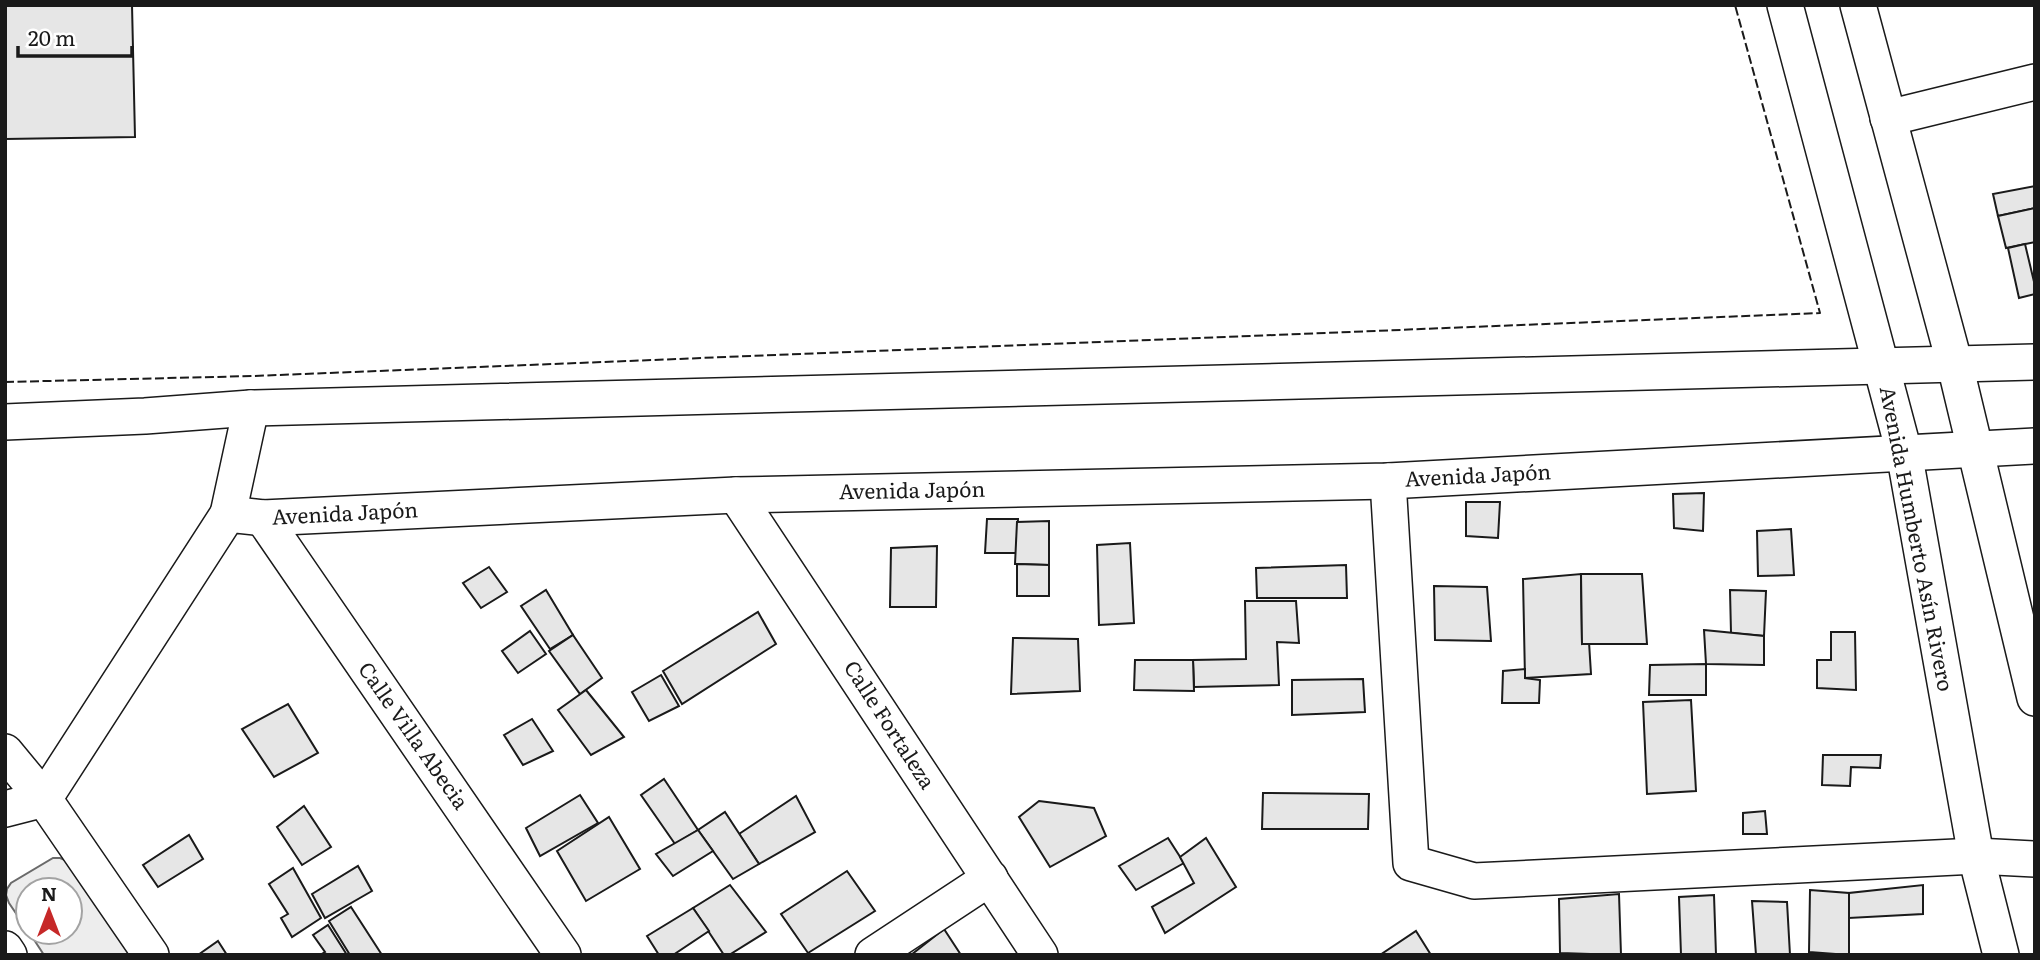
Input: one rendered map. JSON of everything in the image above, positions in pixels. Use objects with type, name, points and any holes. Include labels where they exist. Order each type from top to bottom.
[{"type":"street","name":"Avenida Humberto Asín Rivero","points":[[1785,5],[1904,452],[1976,856],[1999,954]]},
{"type":"street","points":[[1858,5],[1955,365],[2035,698]]},
{"type":"street","points":[[1888,118],[2035,82]]},
{"type":"street","points":[[5,422],[251,408],[2035,362]]},
{"type":"street","points":[[5,810],[44,799],[228,514],[251,408]]},
{"type":"street","name":"Avenida Japón","points":[[228,514],[263,518],[736,495],[1388,481],[2035,446]]},
{"type":"street","points":[[1388,481],[1411,863],[1474,881],[1976,856],[2035,859]]},
{"type":"street","name":"Calle Fortaleza","points":[[736,495],[1040,955]]},
{"type":"street","name":"Calle Villa Abecia","points":[[263,518],[563,955]]},
{"type":"street","points":[[5,752],[44,799],[151,955]]},
{"type":"street","points":[[873,955],[990,878]]},
{"type":"street","points":[[5,949],[9,955]]},
{"type":"shaded area","points":[[53,858],[60,858],[65,860],[76,876],[23,876]]},
{"type":"shaded area","points":[[14,881],[14,910],[6,895]]},
{"type":"shaded area","points":[[84,887],[131,955],[44,955],[38,946],[84,946]]},
{"type":"building","points":[[5,5],[132,5],[135,137],[5,139]]},
{"type":"building","points":[[2035,186],[2035,208],[1998,216],[1993,194]]},
{"type":"building","points":[[2035,208],[2035,242],[2006,248],[1998,216]]},
{"type":"building","points":[[2025,244],[2035,294],[2019,298],[2008,248]]},
{"type":"building","points":[[1704,493],[1703,531],[1674,528],[1673,494]]},
{"type":"building","points":[[1466,502],[1500,502],[1498,538],[1466,536]]},
{"type":"building","points":[[987,519],[1018,519],[1016,553],[985,553]]},
{"type":"building","points":[[1049,521],[1049,565],[1015,564],[1017,522]]},
{"type":"building","points":[[1791,529],[1794,575],[1758,576],[1757,531]]},
{"type":"building","points":[[1130,543],[1134,623],[1099,625],[1097,545]]},
{"type":"building","points":[[937,546],[936,607],[890,607],[891,548]]},
{"type":"building","points":[[1017,564],[1049,565],[1049,596],[1017,596]]},
{"type":"building","points":[[1346,565],[1347,598],[1257,598],[1256,568]]},
{"type":"building","points":[[489,567],[507,592],[481,608],[463,583]]},
{"type":"building","points":[[1581,574],[1582,644],[1589,642],[1591,674],[1525,678],[1523,579]]},
{"type":"building","points":[[1581,574],[1642,574],[1647,644],[1582,644]]},
{"type":"building","points":[[1434,586],[1487,587],[1491,641],[1435,640]]},
{"type":"building","points":[[546,590],[573,635],[550,649],[521,606]]},
{"type":"building","points":[[1730,590],[1766,591],[1764,636],[1731,633]]},
{"type":"building","points":[[1245,601],[1296,601],[1299,643],[1277,642],[1279,685],[1194,687],[1193,660],[1246,659]]},
{"type":"building","points":[[758,612],[776,644],[682,704],[663,671]]},
{"type":"building","points":[[1704,630],[1764,636],[1764,665],[1706,664]]},
{"type":"building","points":[[530,631],[546,654],[518,673],[502,651]]},
{"type":"building","points":[[1831,632],[1855,632],[1856,690],[1817,688],[1817,660],[1831,660]]},
{"type":"building","points":[[573,635],[602,678],[580,694],[549,651]]},
{"type":"building","points":[[1013,638],[1078,639],[1080,691],[1011,694]]},
{"type":"building","points":[[1135,660],[1193,660],[1194,691],[1134,690]]},
{"type":"building","points":[[1706,664],[1706,695],[1649,695],[1650,665]]},
{"type":"building","points":[[1525,669],[1525,678],[1540,680],[1539,703],[1502,703],[1503,671]]},
{"type":"building","points":[[661,675],[679,706],[649,721],[632,692]]},
{"type":"building","points":[[1363,679],[1365,712],[1292,715],[1292,680]]},
{"type":"building","points":[[586,690],[624,737],[591,755],[558,710]]},
{"type":"building","points":[[1691,700],[1696,791],[1647,794],[1643,702]]},
{"type":"building","points":[[288,704],[318,753],[274,777],[242,729]]},
{"type":"building","points":[[532,719],[553,751],[523,765],[504,735]]},
{"type":"building","points":[[1823,755],[1881,755],[1880,768],[1851,767],[1850,786],[1822,785]]},
{"type":"building","points":[[664,779],[698,830],[675,844],[641,795]]},
{"type":"building","points":[[1263,793],[1369,794],[1368,829],[1262,829]]},
{"type":"building","points":[[580,795],[598,823],[540,856],[526,828]]},
{"type":"building","points":[[796,796],[815,832],[759,864],[739,834]]},
{"type":"building","points":[[1039,801],[1094,808],[1106,836],[1050,867],[1019,817]]},
{"type":"building","points":[[304,806],[331,847],[302,865],[277,827]]},
{"type":"building","points":[[1765,811],[1767,834],[1743,834],[1743,813]]},
{"type":"building","points":[[725,812],[759,864],[733,879],[698,830]]},
{"type":"building","points":[[609,817],[640,869],[586,901],[557,851]]},
{"type":"building","points":[[698,830],[713,851],[673,876],[656,854]]},
{"type":"building","points":[[189,835],[203,859],[158,887],[143,865]]},
{"type":"building","points":[[1168,838],[1184,863],[1136,890],[1119,866]]},
{"type":"building","points":[[1206,838],[1236,887],[1165,933],[1152,907],[1194,883],[1180,857]]},
{"type":"building","points":[[358,866],[372,891],[325,918],[312,894]]},
{"type":"building","points":[[293,868],[321,918],[292,937],[281,918],[288,914],[269,884]]},
{"type":"building","points":[[847,871],[875,911],[808,953],[781,914]]},
{"type":"building","points":[[730,885],[766,932],[729,955],[724,955],[693,908]]},
{"type":"building","points":[[1923,885],[1923,914],[1849,918],[1849,893]]},
{"type":"building","points":[[1810,890],[1849,893],[1849,955],[1809,952]]},
{"type":"building","points":[[1619,894],[1621,955],[1560,953],[1559,899]]},
{"type":"building","points":[[1714,895],[1716,955],[1681,955],[1679,897]]},
{"type":"building","points":[[1752,901],[1787,902],[1790,955],[1756,955]]},
{"type":"building","points":[[351,907],[382,955],[350,955],[329,921]]},
{"type":"building","points":[[693,908],[709,931],[673,955],[659,955],[647,936]]},
{"type":"building","points":[[328,925],[347,955],[320,955],[325,952],[313,935]]},
{"type":"building","points":[[944,929],[961,955],[911,955]]},
{"type":"building","points":[[1416,931],[1431,955],[1380,955]]},
{"type":"building","points":[[218,941],[227,955],[198,955]]},
{"type":"fence","points":[[5,382],[254,376],[1820,313],[1735,5]]}]
